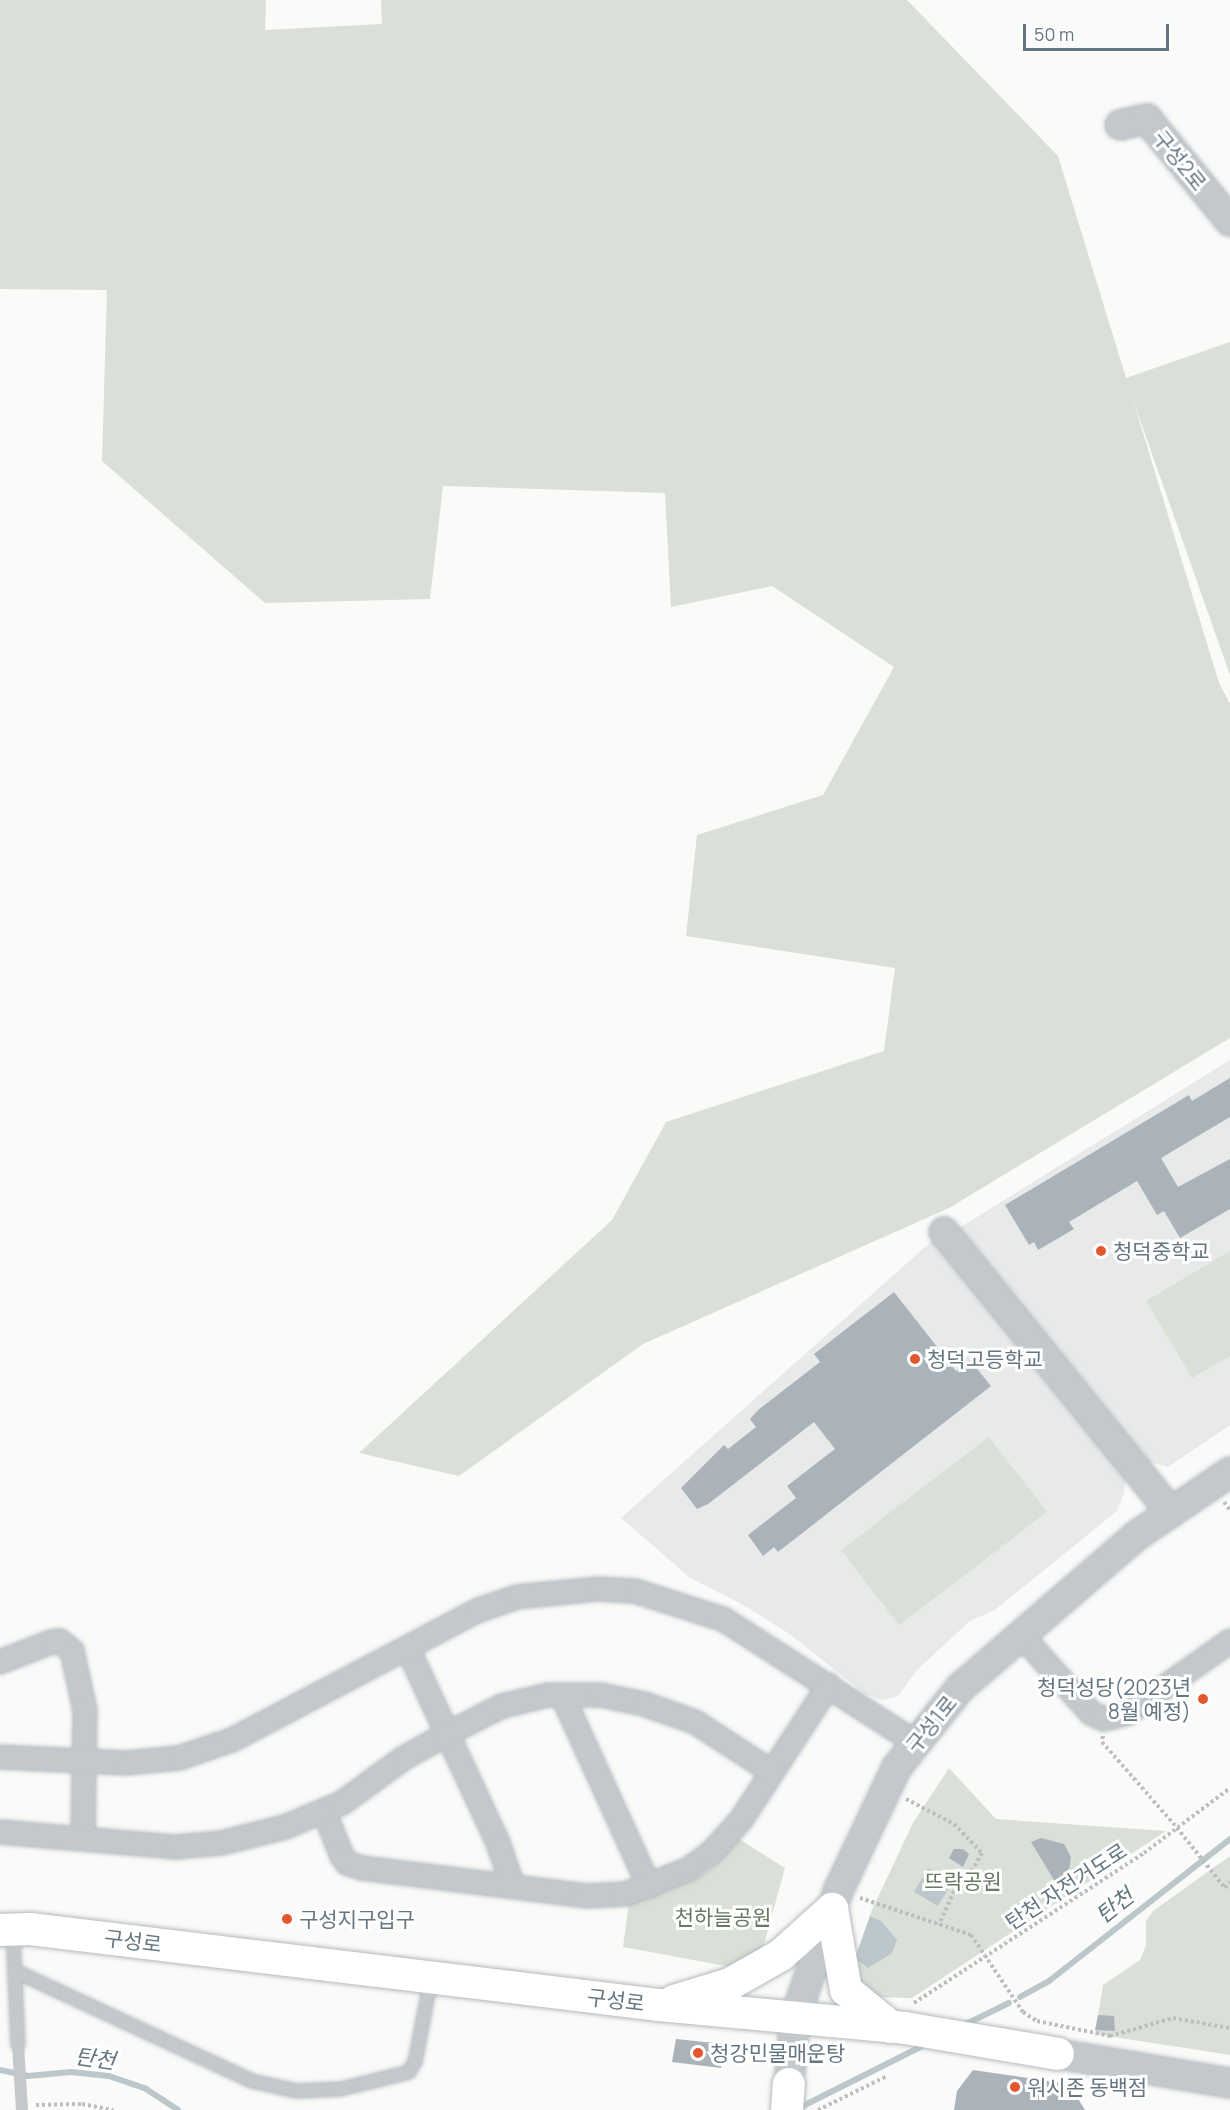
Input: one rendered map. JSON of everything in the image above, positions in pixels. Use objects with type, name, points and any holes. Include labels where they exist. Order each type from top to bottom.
[{"type":"main road","points":[[659,2005],[730,1984],[781,1955],[835,1899]]},
{"type":"main road","points":[[835,1899],[846,1990],[903,2019]]},
{"type":"main road","name":"구성로","points":[[6,1930],[659,2005],[795,2018],[903,2019],[1058,2054]]},
{"type":"street","name":"구성2로","points":[[1120,125],[1147,119],[1230,221]]},
{"type":"street","points":[[944,1232],[1171,1512]]},
{"type":"street","name":"구성1로","points":[[788,2097],[795,2018],[835,1899],[897,1767],[960,1689],[1136,1536],[1230,1472]]},
{"type":"street","points":[[0,1757],[126,1763],[178,1758],[232,1740],[479,1610],[516,1598],[565,1590],[635,1591],[723,1618],[916,1743]]},
{"type":"street","points":[[1021,1635],[1091,1713],[1104,1719],[1128,1713],[1230,1641]]},
{"type":"street","points":[[0,1662],[51,1642],[60,1641],[72,1651],[85,1710],[83,1837]]},
{"type":"street","points":[[408,1649],[498,1843],[513,1886]]},
{"type":"street","points":[[324,1810],[347,1863],[586,1896],[626,1894],[689,1869],[712,1852],[741,1820],[829,1685]]},
{"type":"street","points":[[0,1833],[83,1837],[176,1847],[221,1843],[285,1827],[342,1803],[404,1758],[502,1706],[562,1695],[601,1695],[644,1704],[695,1722],[772,1772]]},
{"type":"street","points":[[562,1695],[649,1886]]},
{"type":"street","name":"구성로","points":[[1058,2054],[1230,2083]]},
{"type":"lane","points":[[6,1930],[17,1972],[18,2045],[26,2108]]},
{"type":"lane","points":[[17,1972],[252,2081],[296,2091],[341,2089],[409,2072],[415,2062],[431,1978]]},
{"type":"path","points":[[1102,1742],[1173,1823],[1225,1888],[1230,1882]]},
{"type":"path","name":"탄천 자전거도로","points":[[903,2019],[988,1955],[1143,1853],[1230,1788]]},
{"type":"path","points":[[886,1790],[954,1824],[982,1853],[972,1870],[959,1880],[939,1925]]},
{"type":"path","points":[[835,1899],[971,1935],[988,1955],[1023,2012],[1037,2021],[1110,2036],[1173,2018],[1230,2028]]},
{"type":"path","points":[[818,2110],[887,2076]]},
{"type":"path","points":[[26,2108],[82,2104],[113,2110]]},
{"type":"shaded area","name":"청덕중학교","points":[[1230,1060],[1230,1425],[1168,1467],[1148,1462],[956,1230]]},
{"type":"shaded area","name":"청덕고등학교","points":[[934,1239],[1125,1478],[1124,1493],[1117,1511],[995,1610],[970,1621],[917,1670],[897,1697],[882,1700],[865,1694],[791,1635],[747,1607],[689,1577],[621,1518]]},
{"type":"shaded area","points":[[928,1868],[952,1882],[938,1906],[914,1892]]},
{"type":"shaded area","points":[[870,1916],[881,1921],[897,1940],[892,1953],[868,1968],[855,1958]]},
{"type":"green space","points":[[0,0],[266,0],[265,30],[382,24],[381,0],[907,0],[1058,156],[1126,378],[1230,342],[1230,675],[1133,400],[1219,683],[1230,704],[1230,1038],[949,1208],[643,1344],[459,1476],[359,1453],[612,1220],[666,1122],[884,1051],[895,968],[686,936],[697,835],[823,795],[894,667],[772,586],[671,607],[665,493],[443,486],[430,599],[265,603],[102,461],[107,290],[0,289]]},
{"type":"green space","points":[[1230,1251],[1230,1356],[1192,1378],[1146,1301]]},
{"type":"green space","points":[[989,1437],[1047,1512],[899,1625],[841,1550]]},
{"type":"green space","name":"뜨락공원","points":[[949,1768],[996,1819],[1166,1831],[912,1998],[871,1997],[853,1970],[871,1912],[913,1823]]},
{"type":"green space","name":"천하늘공원","points":[[739,1839],[785,1868],[761,1955],[731,1967],[623,1947],[629,1903],[697,1878],[713,1867]]},
{"type":"green space","points":[[1230,1856],[1230,2055],[1095,2034],[1103,1985],[1140,1960],[1146,1945],[1146,1921],[1153,1911]]},
{"type":"building","points":[[1230,1078],[1230,1117],[1161,1158],[1178,1187],[1230,1159],[1230,1209],[1180,1238],[1164,1211],[1157,1215],[1137,1181],[1069,1222],[1074,1229],[1038,1250],[1034,1242],[1029,1245],[1005,1205],[1189,1095],[1192,1101]]},
{"type":"building","points":[[894,1292],[956,1371],[970,1360],[991,1386],[778,1552],[774,1547],[763,1556],[748,1535],[796,1498],[787,1486],[835,1449],[814,1422],[708,1504],[697,1509],[681,1488],[724,1445],[728,1449],[756,1427],[750,1419],[758,1410],[820,1362],[814,1354]]},
{"type":"building","points":[[1041,1838],[1064,1844],[1071,1857],[1068,1878],[1060,1890],[1031,1842]]},
{"type":"building","points":[[954,1849],[963,1849],[969,1854],[963,1867],[949,1858]]},
{"type":"building","points":[[1098,2015],[1114,2016],[1115,2031],[1095,2030]]},
{"type":"building","name":"청강민물매운탕","points":[[676,2039],[724,2044],[721,2068],[672,2062]]},
{"type":"building","name":"워시존 동백점","points":[[973,2070],[1069,2084],[1085,2110],[954,2110],[957,2091]]},
{"type":"waterway","name":"탄천","points":[[1020,1997],[1049,1981],[1230,1839]]},
{"type":"waterway","name":"탄천","points":[[964,2025],[1009,2003]]},
{"type":"waterway","name":"탄천","points":[[797,2109],[928,2043]]},
{"type":"waterway","name":"탄천","points":[[0,2070],[28,2076],[71,2072],[109,2076],[146,2089],[178,2110]]},
{"type":"place","name":"청덕중학교","points":[[1101,1251]]},
{"type":"place","name":"청덕고등학교","points":[[915,1359]]},
{"type":"place","name":"청덕성당(2023년 8월 예정)","points":[[1203,1699]]},
{"type":"place","name":"구성지구입구","points":[[287,1919]]},
{"type":"place","name":"청강민물매운탕","points":[[698,2053]]},
{"type":"place","name":"워시존 동백점","points":[[1015,2087]]}]
